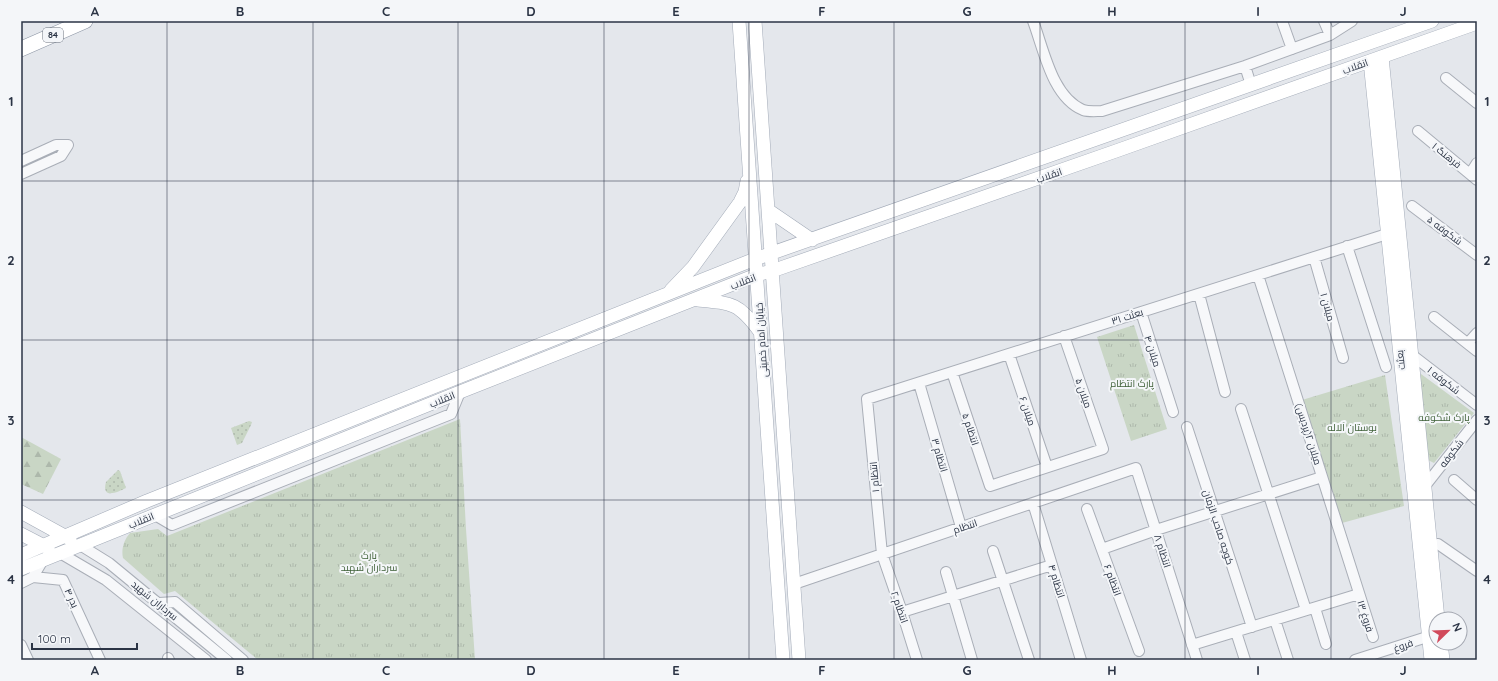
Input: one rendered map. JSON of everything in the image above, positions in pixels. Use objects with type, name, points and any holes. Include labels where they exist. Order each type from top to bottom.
[{"type":"highway","name":"84","points":[[21,49],[85,21]]},
{"type":"main road","name":"خیابان امام خمینی","points":[[739,21],[783,660]]},
{"type":"main road","name":"خیابان امام خمینی","points":[[755,21],[799,660]]},
{"type":"main road","name":"انقلاب","points":[[21,555],[148,501],[755,259],[1432,21]]},
{"type":"main road","name":"انقلاب","points":[[21,569],[460,392],[756,275],[802,261],[1477,23]]},
{"type":"main road","name":"بعثت","points":[[1376,59],[1430,611]]},
{"type":"main road","points":[[1110,135],[1116,151]]},
{"type":"main road","points":[[666,295],[693,268],[740,202],[745,192],[749,170]]},
{"type":"main road","points":[[768,210],[812,240]]},
{"type":"main road","name":"بعثت","points":[[1393,234],[1412,355],[1437,611]]},
{"type":"main road","points":[[797,245],[802,261]]},
{"type":"main road","points":[[694,300],[722,302],[737,307],[749,317],[760,334]]},
{"type":"main road","points":[[21,512],[80,545]]},
{"type":"main road","points":[[21,534],[60,554]]},
{"type":"street","points":[[1034,21],[1056,83],[1070,102],[1085,110],[1102,111],[1245,66],[1330,35],[1352,21]]},
{"type":"street","points":[[1282,21],[1292,49]]},
{"type":"street","points":[[1324,21],[1330,35]]},
{"type":"street","points":[[1245,66],[1251,85]]},
{"type":"street","points":[[1446,78],[1477,103]]},
{"type":"street","name":"فرهنگ ۱","points":[[1418,131],[1473,177]]},
{"type":"street","points":[[21,161],[56,145],[68,145],[61,156],[21,174]]},
{"type":"street","points":[[1473,177],[1477,163]]},
{"type":"street","name":"شکوفه ۵","points":[[1412,206],[1477,255]]},
{"type":"street","name":"بعثت ۳۱","points":[[867,399],[1347,246],[1393,234]]},
{"type":"street","points":[[1347,246],[1386,368]]},
{"type":"street","name":"میلان ۱","points":[[1314,257],[1343,358]]},
{"type":"street","name":"میلان ۲(پردیس)","points":[[1258,275],[1359,594]]},
{"type":"street","points":[[1199,294],[1224,392]]},
{"type":"street","name":"میلان ۴","points":[[1141,312],[1173,412]]},
{"type":"street","points":[[1434,317],[1477,351]]},
{"type":"street","points":[[1468,343],[1477,333]]},
{"type":"street","name":"میلان ۵","points":[[1047,467],[1103,449],[1064,336]]},
{"type":"street","name":"میلان ۶","points":[[1009,354],[1047,467]]},
{"type":"street","name":"شکوفه ۱","points":[[1412,355],[1477,406]]},
{"type":"street","name":"انتظام ۵","points":[[952,372],[990,486],[1047,467]]},
{"type":"street","name":"انتظام ۳","points":[[919,383],[961,527]]},
{"type":"street","name":"انتظام ۱","points":[[867,399],[882,554]]},
{"type":"street","points":[[1241,409],[1269,494],[1310,609],[1326,644]]},
{"type":"street","name":"شکوفه","points":[[1425,486],[1477,420]]},
{"type":"street","name":"کوچه صاحب الزمان","points":[[1187,427],[1252,627]]},
{"type":"street","name":"انتظام","points":[[794,584],[1136,468]]},
{"type":"street","name":"انتظام ۸","points":[[1136,468],[1197,660]]},
{"type":"street","points":[[1102,549],[1214,511],[1322,477]]},
{"type":"street","points":[[1454,480],[1477,500]]},
{"type":"street","name":"انتظام ۴","points":[[1033,503],[1081,660]]},
{"type":"street","name":"انتظام ۶","points":[[1087,509],[1139,650]]},
{"type":"street","points":[[1438,544],[1477,571]]},
{"type":"street","name":"سرداران شهید","points":[[80,545],[109,564],[159,603],[227,660]]},
{"type":"street","points":[[993,551],[1029,660]]},
{"type":"street","name":"سرداران شهید","points":[[60,554],[106,580],[206,660]]},
{"type":"street","name":"انتظام ۲","points":[[882,554],[917,660]]},
{"type":"street","points":[[21,583],[33,577],[43,560]]},
{"type":"street","points":[[902,612],[1052,565]]},
{"type":"street","points":[[946,572],[972,660]]},
{"type":"street","name":"بدر ۴","points":[[33,577],[63,580],[100,660]]},
{"type":"street","points":[[1192,645],[1359,594]]},
{"type":"street","name":"فروغ ۱۳","points":[[1359,594],[1373,637]]},
{"type":"street","points":[[159,603],[175,602],[243,660]]},
{"type":"street","points":[[1275,620],[1288,660]]},
{"type":"street","points":[[1236,632],[1246,660]]},
{"type":"street","name":"فروغ","points":[[1355,660],[1428,637]]},
{"type":"street","points":[[21,645],[28,660]]},
{"type":"green space","name":"پارک انتظام","points":[[1134,325],[1167,429],[1131,441],[1097,337]]},
{"type":"green space","name":"پارک شکوفه","points":[[1421,374],[1474,413],[1434,463],[1428,460],[1419,376]]},
{"type":"green space","name":"بوستان آلاله","points":[[1385,375],[1404,506],[1342,523],[1302,400]]},
{"type":"green space","name":"پارک سرداران شهید","points":[[460,419],[475,660],[258,660],[175,591],[164,594],[123,558],[122,551],[126,539],[130,533],[158,529],[167,536]]},
{"type":"green space","points":[[249,421],[252,422],[242,443],[237,445],[231,428]]},
{"type":"green space","points":[[21,437],[61,459],[43,494],[21,484]]},
{"type":"green space","points":[[118,470],[120,471],[126,488],[115,493],[108,493],[105,488],[106,482]]}]
